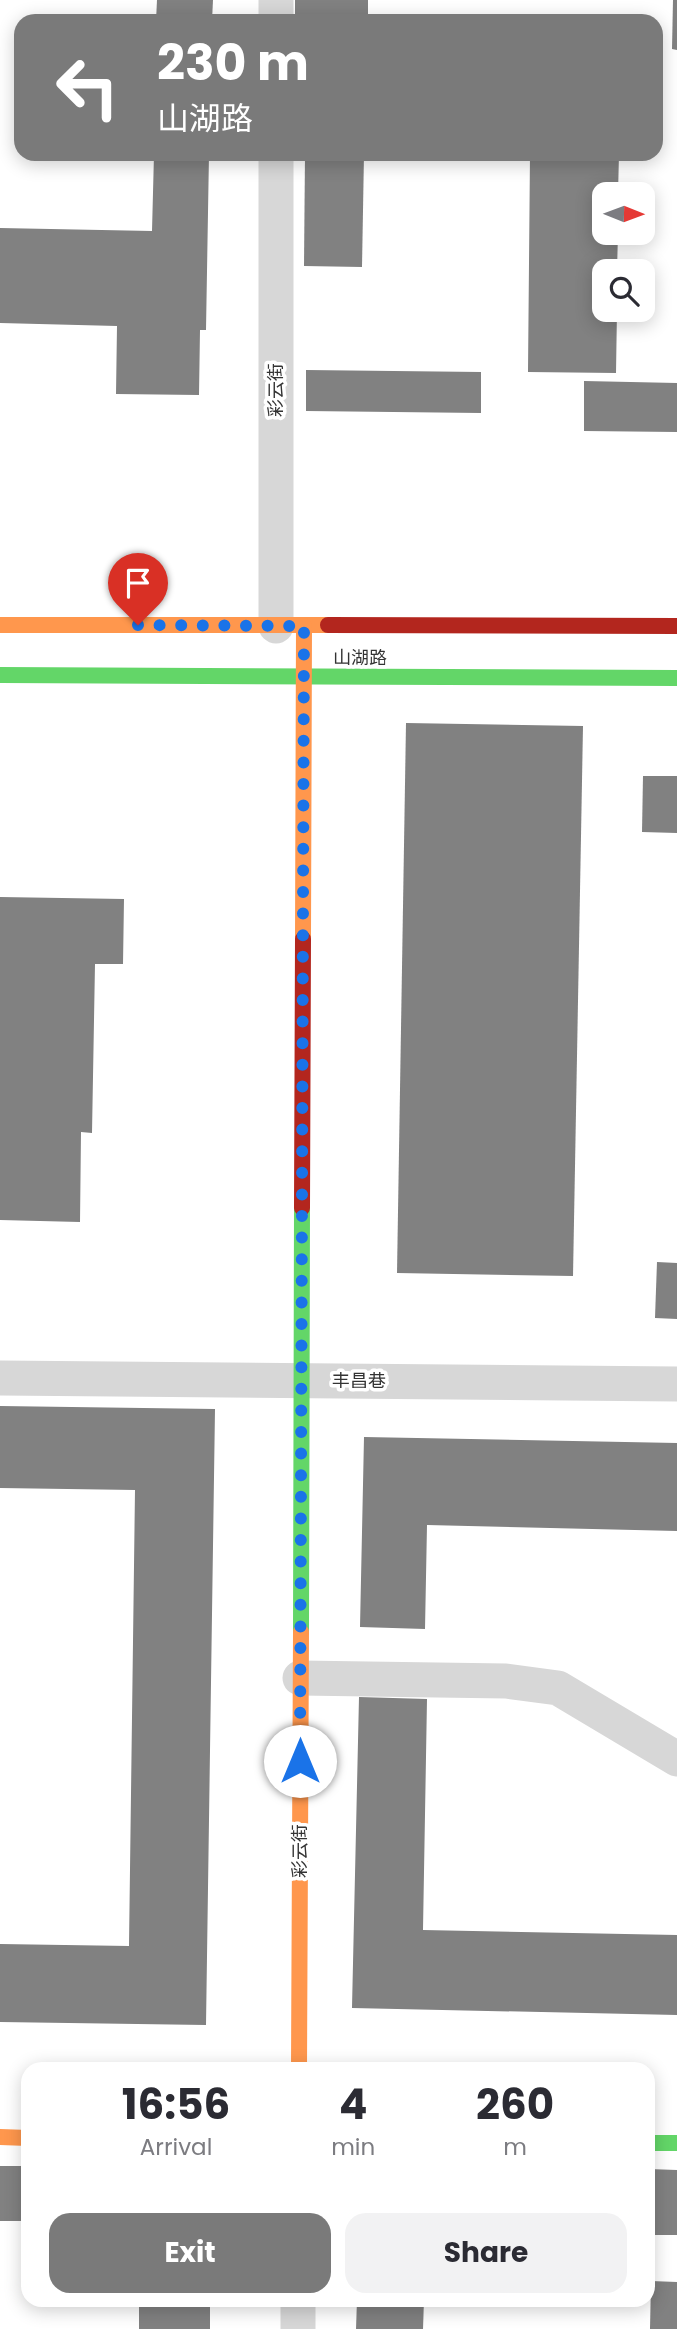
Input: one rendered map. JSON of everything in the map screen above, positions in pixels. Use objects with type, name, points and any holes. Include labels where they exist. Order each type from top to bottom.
[{"type":"street","name":"彩云街","points":[[276,161],[290,626],[303,678],[299,2062]]},
{"type":"street","name":"山湖路","points":[[0,625],[677,626]]},
{"type":"street","name":"山湖路","points":[[0,676],[677,678]]},
{"type":"street","name":"丰昌巷","points":[[0,1378],[677,1384]]},
{"type":"street","points":[[300,1678],[506,1681],[558,1688],[677,1759]]},
{"type":"street","points":[[0,2137],[21,2137]]},
{"type":"street","points":[[655,2143],[677,2143]]},
{"type":"street","points":[[298,2307],[298,2329]]},
{"type":"building","points":[[157,0],[213,0],[212,14],[156,14]]},
{"type":"building","points":[[295,0],[368,0],[368,14],[295,14]]},
{"type":"building","points":[[673,0],[677,0],[677,50],[672,49]]},
{"type":"building","points":[[154,161],[209,161],[206,330],[200,330],[199,395],[116,394],[117,326],[0,323],[0,228],[152,231]]},
{"type":"building","points":[[305,161],[364,161],[362,267],[304,266]]},
{"type":"building","points":[[530,161],[619,161],[618,182],[592,182],[592,245],[618,245],[617,259],[592,259],[592,322],[617,322],[616,373],[528,372]]},
{"type":"building","points":[[306,370],[481,372],[481,413],[306,411]]},
{"type":"building","points":[[584,381],[677,383],[677,432],[584,431]]},
{"type":"building","points":[[406,723],[583,726],[573,1276],[397,1273]]},
{"type":"building","points":[[643,776],[677,776],[677,833],[642,832]]},
{"type":"building","points":[[0,897],[124,899],[123,964],[95,964],[92,1133],[81,1132],[80,1222],[0,1220]]},
{"type":"building","points":[[657,1262],[677,1263],[677,1319],[655,1318]]},
{"type":"building","points":[[0,1406],[215,1409],[206,2025],[0,2022],[0,1944],[129,1946],[135,1490],[0,1488]]},
{"type":"building","points":[[364,1437],[677,1443],[677,1531],[427,1525],[425,1629],[360,1627]]},
{"type":"building","points":[[359,1697],[427,1699],[423,1930],[677,1935],[677,2015],[352,2008]]},
{"type":"building","points":[[0,2166],[21,2166],[21,2221],[0,2221]]},
{"type":"building","points":[[655,2169],[677,2170],[677,2235],[655,2235]]},
{"type":"building","points":[[655,2281],[677,2282],[677,2329],[650,2329],[650,2307],[655,2307]]},
{"type":"building","points":[[139,2307],[210,2307],[210,2329],[139,2329]]},
{"type":"building","points":[[357,2307],[424,2307],[423,2329],[356,2329]]},
{"type":"traffic: fast","points":[[0,675],[677,678]]},
{"type":"traffic: fast","points":[[301,1632],[302,1208]]},
{"type":"traffic: fast","points":[[655,2143],[677,2143]]},
{"type":"traffic: slow","points":[[0,625],[328,625]]},
{"type":"traffic: slow","points":[[303,939],[304,626]]},
{"type":"traffic: slow","points":[[299,2062],[301,1632]]},
{"type":"traffic: slow","points":[[0,2137],[21,2138]]},
{"type":"traffic: jam","points":[[328,625],[677,626]]},
{"type":"traffic: jam","points":[[302,1208],[303,939]]},
{"type":"route","points":[[138,625],[304,626],[300,1761]]}]
